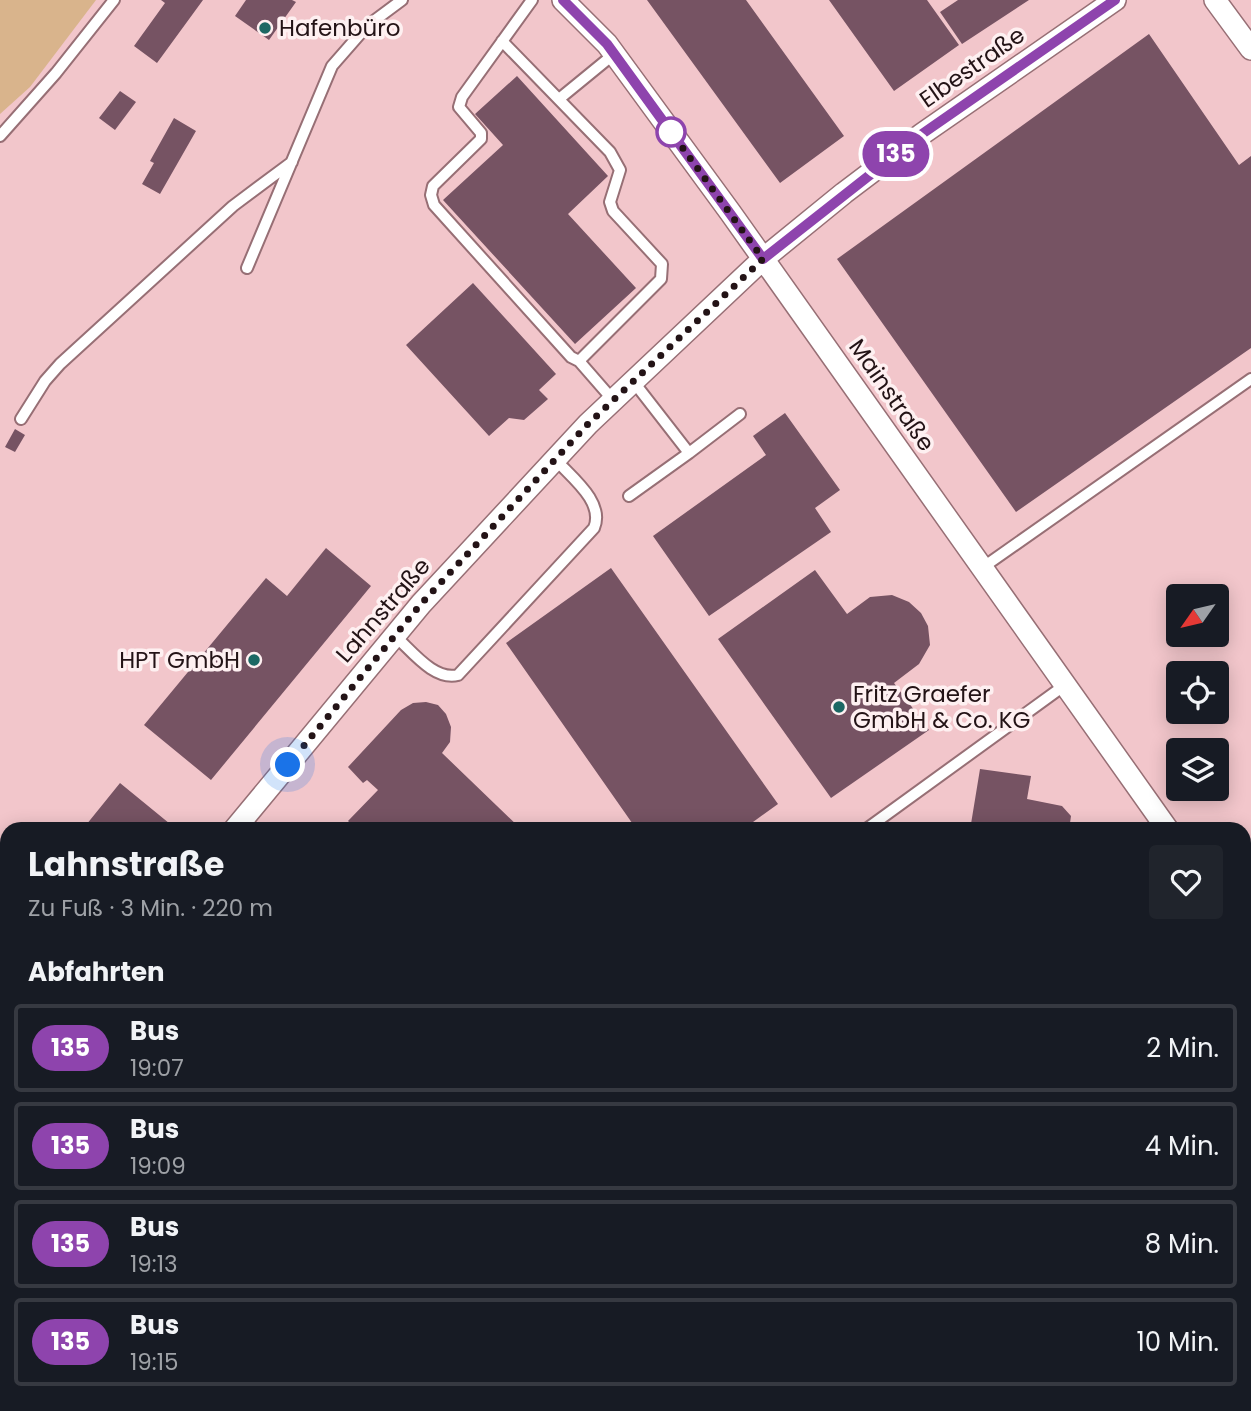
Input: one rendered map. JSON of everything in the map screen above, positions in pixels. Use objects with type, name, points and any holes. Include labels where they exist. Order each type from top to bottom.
[{"type":"street","name":"Mainstraße","points":[[563,0],[614,54],[763,259],[1162,822]]},
{"type":"street","name":"Elbestraße","points":[[763,259],[922,134],[1115,0]]},
{"type":"street","points":[[1215,0],[1251,49]]},
{"type":"street","name":"Lahnstraße","points":[[241,822],[395,636],[555,459],[613,400],[763,259]]},
{"type":"lane","points":[[0,136],[56,73],[114,0]]},
{"type":"lane","points":[[247,268],[332,66],[367,26],[402,0]]},
{"type":"lane","points":[[532,0],[462,97],[459,107],[481,133],[481,139],[433,186],[430,195],[434,205],[613,400]]},
{"type":"lane","points":[[502,41],[610,152],[620,170],[610,202],[613,211],[662,264],[661,278],[579,361]]},
{"type":"lane","points":[[559,99],[614,54]]},
{"type":"lane","points":[[21,419],[40,388],[61,363],[233,206],[292,162]]},
{"type":"lane","points":[[982,568],[1251,379]]},
{"type":"lane","points":[[633,381],[689,453]]},
{"type":"lane","points":[[629,496],[740,414]]},
{"type":"lane","points":[[395,636],[439,674],[448,677],[458,675],[594,528],[598,520],[592,500],[555,459]]},
{"type":"lane","points":[[876,822],[1065,685]]},
{"type":"shaded area","points":[[0,0],[96,0],[30,87],[0,114]]},
{"type":"building","points":[[161,0],[203,0],[157,63],[134,46],[165,3]]},
{"type":"building","name":"Hafenbüro","points":[[246,0],[296,2],[269,40],[235,16]]},
{"type":"building","points":[[647,0],[746,0],[844,136],[780,183]]},
{"type":"building","points":[[829,0],[927,0],[959,45],[894,91]]},
{"type":"building","points":[[958,0],[1029,0],[962,44],[940,12]]},
{"type":"building","points":[[1149,34],[1239,165],[1251,156],[1251,348],[1016,512],[837,259]]},
{"type":"building","points":[[517,76],[608,176],[568,214],[636,288],[575,344],[443,200],[503,145],[475,114]]},
{"type":"building","points":[[120,91],[136,102],[115,130],[99,118]]},
{"type":"building","points":[[174,118],[196,131],[160,194],[142,184],[154,163],[150,161]]},
{"type":"building","points":[[473,283],[556,374],[539,390],[548,399],[524,420],[509,418],[489,436],[406,345]]},
{"type":"building","points":[[785,413],[840,490],[815,508],[831,532],[709,616],[653,536],[766,455],[753,436]]},
{"type":"building","points":[[15,429],[25,435],[15,452],[5,447]]},
{"type":"building","name":"HPT GmbH","points":[[326,548],[371,586],[211,780],[144,725],[266,578],[287,596]]},
{"type":"building","points":[[611,568],[778,804],[753,822],[631,822],[506,643]]},
{"type":"building","name":"Fritz Graefer GmbH & Co. KG","points":[[815,570],[847,614],[870,597],[892,595],[909,602],[921,613],[928,626],[930,645],[919,664],[894,683],[929,730],[831,798],[718,639]]},
{"type":"building","points":[[413,703],[438,705],[446,714],[451,727],[450,742],[442,753],[514,822],[348,821],[378,790],[367,780],[363,783],[348,767],[401,710]]},
{"type":"building","points":[[980,769],[1031,776],[1027,799],[1062,806],[1071,816],[1070,822],[971,822]]},
{"type":"building","points":[[120,783],[168,822],[88,822]]},
{"type":"bus line","name":"135","points":[[563,0],[607,44],[763,259],[922,134],[1115,0]]},
{"type":"place","name":"Hafenbüro","points":[[265,28]]},
{"type":"place","name":"HPT GmbH","points":[[254,660]]},
{"type":"place","name":"Fritz Graefer GmbH & Co. KG","points":[[839,707]]},
{"type":"route","points":[[288,765],[421,604],[588,424],[763,259],[664,122],[671,132]]}]
